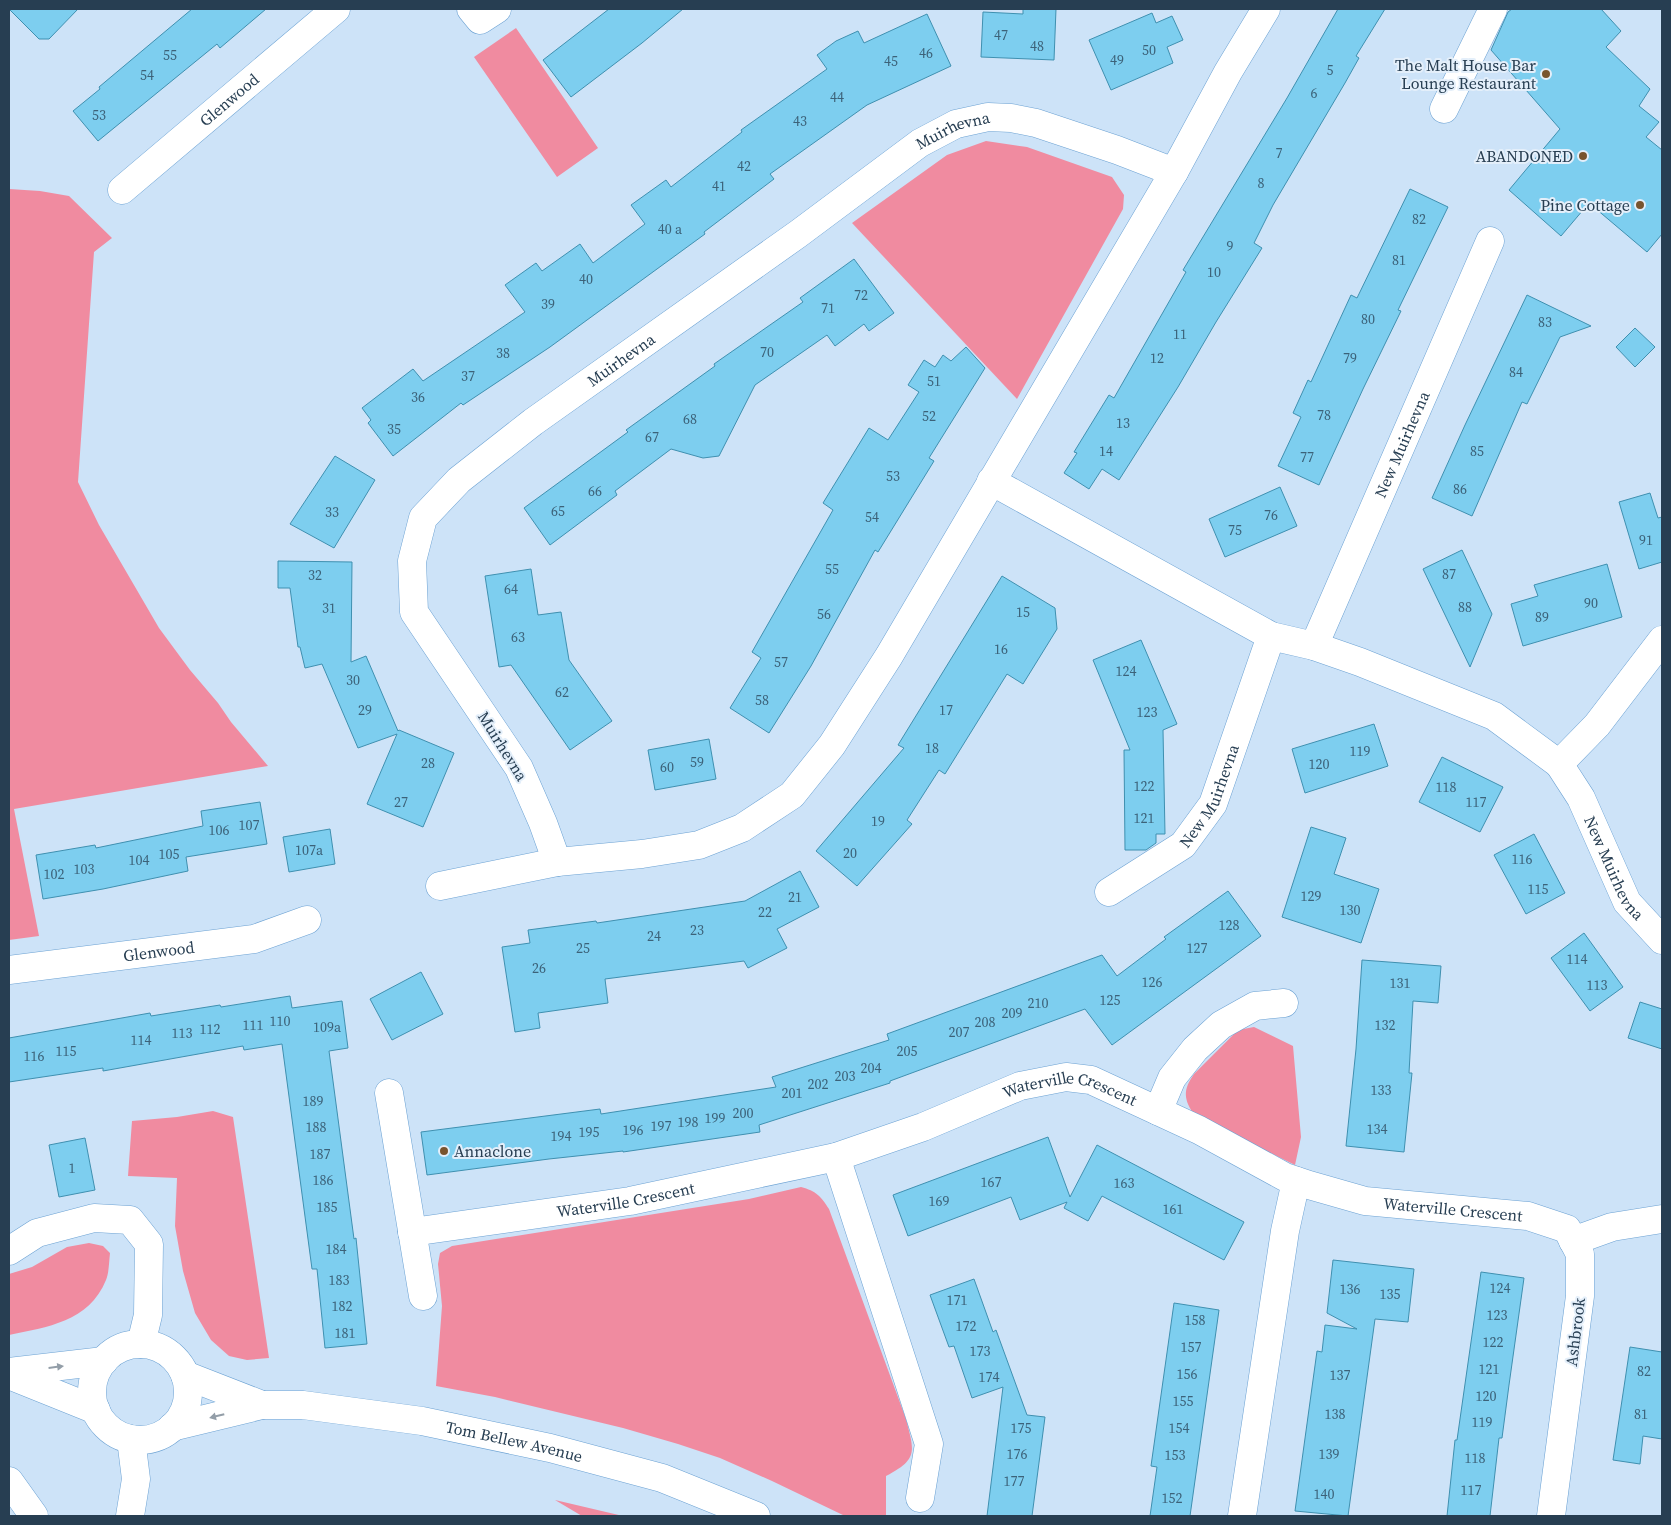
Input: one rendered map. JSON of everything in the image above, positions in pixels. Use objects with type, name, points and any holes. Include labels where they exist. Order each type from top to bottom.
[{"type":"street","name":"Glenwood","points":[[122,190],[336,9]]},
{"type":"street","points":[[471,9],[480,20],[496,9]]},
{"type":"street","points":[[440,886],[557,862],[642,854],[699,846],[742,828],[792,795],[832,745],[889,656],[1174,172],[1228,72],[1266,9]]},
{"type":"street","points":[[1444,109],[1492,9]]},
{"type":"street","name":"Muirhevna","points":[[557,862],[543,823],[519,768],[414,612],[412,561],[423,518],[459,480],[533,422],[798,234],[920,143],[956,124],[988,118],[1011,118],[1036,123],[1117,150],[1174,172]]},
{"type":"street","name":"New Muirhevna","points":[[1314,646],[1490,241]]},
{"type":"street","name":"New Muirhevna","points":[[991,481],[1271,636],[1314,646],[1360,662],[1494,716],[1559,764],[1581,798],[1627,902],[1662,940]]},
{"type":"street","name":"New Muirhevna","points":[[1109,892],[1183,844],[1214,804],[1271,636]]},
{"type":"street","points":[[1559,764],[1597,725],[1662,640]]},
{"type":"street","name":"Glenwood","points":[[9,970],[254,939],[306,920]]},
{"type":"street","points":[[1158,1111],[1172,1078],[1195,1049],[1221,1025],[1255,1006],[1284,1003]]},
{"type":"street","name":"Waterville Crescent","points":[[412,1232],[630,1201],[836,1157],[923,1127],[1020,1086],[1066,1077],[1091,1080],[1199,1130],[1285,1177],[1296,1181],[1365,1202],[1528,1216],[1567,1229],[1573,1241]]},
{"type":"street","points":[[389,1093],[423,1296]]},
{"type":"street","points":[[836,1157],[929,1444],[920,1498]]},
{"type":"street","points":[[1242,1516],[1285,1231],[1296,1181]]},
{"type":"street","points":[[9,1250],[37,1233],[94,1218],[130,1220],[148,1244],[148,1315],[140,1344]]},
{"type":"street","points":[[1573,1241],[1612,1227],[1662,1219]]},
{"type":"street","name":"Ashbrook","points":[[1551,1516],[1580,1296],[1580,1254],[1573,1241]]},
{"type":"street","points":[[140,1344],[155,1346],[168,1352],[178,1362],[185,1374],[188,1388],[187,1402],[182,1416],[172,1427],[160,1435],[146,1440],[131,1439],[118,1434],[106,1425],[98,1414],[93,1401],[96,1373],[104,1361],[114,1352],[127,1346],[140,1344]]},
{"type":"street","points":[[9,1374],[104,1361]]},
{"type":"street","points":[[9,1374],[96,1410]]},
{"type":"street","name":"Tom Bellew Avenue","points":[[185,1374],[262,1405]]},
{"type":"street","name":"Tom Bellew Avenue","points":[[172,1427],[262,1405],[304,1405],[422,1421],[550,1448],[662,1478],[756,1516]]},
{"type":"street","points":[[130,1516],[136,1479],[131,1439]]},
{"type":"street","points":[[9,1481],[34,1516]]},
{"type":"shaded area","points":[[516,28],[598,148],[557,177],[474,57]]},
{"type":"shaded area","points":[[986,141],[1027,147],[1112,177],[1124,195],[1123,209],[1017,399],[852,223],[947,155]]},
{"type":"shaded area","points":[[9,189],[40,191],[69,196],[112,238],[94,252],[78,482],[99,525],[159,628],[231,722],[268,766],[14,809],[39,936],[9,940]]},
{"type":"shaded area","points":[[1254,1027],[1293,1046],[1301,1137],[1295,1165],[1195,1116],[1187,1100],[1186,1091],[1194,1074],[1238,1030]]},
{"type":"shaded area","points":[[213,1111],[233,1117],[269,1358],[247,1360],[229,1356],[211,1340],[195,1313],[183,1271],[175,1226],[177,1178],[128,1176],[132,1121],[177,1117]]},
{"type":"shaded area","points":[[801,1187],[811,1190],[818,1195],[829,1209],[906,1419],[911,1439],[911,1453],[909,1459],[904,1464],[886,1476],[886,1516],[845,1516],[720,1458],[623,1428],[495,1397],[436,1386],[442,1306],[438,1264],[440,1253],[452,1246],[749,1199]]},
{"type":"shaded area","points":[[89,1243],[103,1246],[110,1253],[106,1280],[99,1294],[78,1314],[65,1320],[38,1329],[9,1335],[9,1274],[32,1267],[67,1247]]},
{"type":"shaded area","points":[[555,1500],[623,1516],[582,1516]]},
{"type":"building","points":[[9,9],[78,9],[49,39],[39,39]]},
{"type":"building","points":[[192,9],[266,9],[220,48],[217,44],[98,141],[73,111]]},
{"type":"building","points":[[609,9],[683,9],[571,97],[543,60]]},
{"type":"building","points":[[1023,9],[1056,9],[1054,60],[981,57],[983,12],[1023,14]]},
{"type":"building","points":[[1338,9],[1385,9],[1356,56],[1359,58],[1345,83],[1273,205],[1254,243],[1262,248],[1178,387],[1119,480],[1102,469],[1089,489],[1064,473],[1077,453],[1074,452],[1109,395],[1114,398],[1186,272],[1183,270],[1287,98]]},
{"type":"building","points":[[1512,9],[1601,9],[1621,31],[1606,47],[1650,89],[1639,106],[1659,122],[1646,137],[1662,150],[1662,234],[1647,252],[1589,203],[1561,236],[1509,190],[1560,129],[1491,50],[1508,12]]},
{"type":"building","points":[[1152,13],[1156,23],[1172,16],[1183,40],[1167,47],[1173,63],[1111,90],[1089,40]]},
{"type":"building","points":[[927,14],[951,66],[867,105],[770,174],[774,179],[704,232],[705,234],[550,347],[463,405],[461,403],[393,456],[368,423],[371,420],[362,408],[413,369],[423,381],[525,312],[505,285],[536,263],[542,271],[580,244],[593,263],[645,224],[631,205],[666,180],[671,187],[742,132],[741,130],[827,69],[817,55],[836,41],[858,31],[864,43]]},
{"type":"building","points":[[1410,189],[1448,207],[1398,310],[1401,311],[1319,485],[1278,466],[1301,417],[1293,413],[1308,380],[1311,382],[1351,295],[1357,298]]},
{"type":"building","points":[[854,259],[894,313],[869,331],[864,324],[835,346],[827,335],[755,385],[719,456],[703,458],[671,449],[615,491],[617,495],[550,545],[524,508],[628,432],[626,430],[715,366],[714,364],[803,302],[800,298]]},
{"type":"building","points":[[1527,295],[1591,326],[1560,337],[1527,404],[1522,402],[1472,516],[1432,498]]},
{"type":"building","points":[[1635,328],[1655,347],[1635,367],[1616,347]]},
{"type":"building","points":[[966,347],[985,368],[929,458],[934,461],[878,552],[875,550],[811,666],[769,733],[730,708],[761,658],[752,652],[833,510],[823,503],[869,428],[888,440],[919,392],[908,385],[924,360],[935,367],[943,355],[951,361]]},
{"type":"building","points":[[335,456],[375,480],[334,548],[290,524]]},
{"type":"building","points":[[1280,487],[1297,526],[1225,557],[1209,519]]},
{"type":"building","points":[[1650,493],[1658,518],[1662,517],[1662,562],[1639,569],[1619,502]]},
{"type":"building","points":[[1462,550],[1492,614],[1470,667],[1423,569]]},
{"type":"building","points":[[278,561],[352,562],[351,662],[366,656],[398,731],[454,753],[423,827],[367,804],[397,734],[358,748],[322,664],[305,668],[300,647],[298,647],[290,588],[278,588]]},
{"type":"building","points":[[1607,564],[1622,617],[1523,646],[1511,604],[1538,596],[1534,585]]},
{"type":"building","points":[[531,569],[538,615],[561,612],[569,660],[612,721],[570,750],[511,665],[499,667],[485,576]]},
{"type":"building","points":[[1002,576],[1055,608],[1057,629],[1023,684],[1007,674],[945,774],[939,770],[907,820],[912,824],[857,886],[816,851],[904,748],[898,745]]},
{"type":"building","points":[[1141,640],[1177,724],[1163,730],[1165,834],[1156,834],[1156,843],[1146,850],[1125,850],[1124,750],[1130,750],[1093,660]]},
{"type":"building","points":[[1374,724],[1388,766],[1305,793],[1292,749]]},
{"type":"building","points":[[709,739],[716,779],[655,790],[648,750]]},
{"type":"building","points":[[1442,757],[1503,787],[1480,832],[1419,802]]},
{"type":"building","points":[[260,802],[267,844],[186,857],[188,871],[103,889],[43,899],[36,855],[95,845],[96,848],[203,826],[201,811]]},
{"type":"building","points":[[1311,827],[1346,838],[1334,874],[1379,889],[1361,943],[1282,917]]},
{"type":"building","points":[[330,829],[335,864],[289,872],[283,837]]},
{"type":"building","points":[[1534,834],[1565,893],[1526,914],[1494,855]]},
{"type":"building","points":[[800,871],[819,907],[777,929],[787,948],[748,968],[744,961],[605,979],[608,1003],[538,1013],[540,1028],[515,1032],[502,947],[530,943],[528,930],[596,921],[597,923],[745,901]]},
{"type":"building","points":[[1228,891],[1261,936],[1112,1045],[1085,1009],[890,1081],[890,1083],[759,1125],[760,1132],[623,1152],[549,1159],[427,1175],[421,1132],[600,1109],[601,1114],[776,1087],[772,1077],[889,1040],[887,1034],[1102,955],[1117,976],[1166,939],[1164,937]]},
{"type":"building","points":[[1584,933],[1623,987],[1590,1011],[1551,958]]},
{"type":"building","points":[[1362,960],[1441,966],[1438,1003],[1413,1001],[1409,1073],[1412,1073],[1404,1152],[1346,1146],[1356,1049]]},
{"type":"building","points":[[421,972],[443,1014],[392,1040],[370,999]]},
{"type":"building","points":[[290,996],[292,1008],[342,1001],[348,1048],[329,1051],[354,1239],[356,1238],[367,1344],[325,1348],[317,1269],[312,1269],[282,1044],[244,1050],[243,1046],[103,1071],[103,1068],[9,1082],[9,1038],[150,1013],[151,1016]]},
{"type":"building","points":[[1640,1002],[1662,1009],[1662,1049],[1628,1038]]},
{"type":"building","points":[[1048,1137],[1070,1197],[1097,1145],[1244,1222],[1224,1260],[1102,1196],[1088,1221],[1064,1208],[1067,1202],[1020,1220],[1011,1197],[908,1236],[893,1195]]},
{"type":"building","points":[[85,1138],[95,1190],[59,1197],[49,1145]]},
{"type":"building","points":[[1333,1260],[1414,1269],[1408,1322],[1375,1319],[1348,1516],[1295,1511],[1317,1351],[1322,1352],[1325,1325],[1357,1329],[1327,1313]]},
{"type":"building","points":[[1481,1272],[1524,1278],[1502,1438],[1499,1438],[1490,1516],[1447,1516],[1455,1440],[1457,1440]]},
{"type":"building","points":[[974,1279],[993,1332],[996,1330],[1027,1415],[1045,1417],[1032,1516],[987,1516],[1003,1387],[972,1398],[954,1346],[949,1347],[930,1295]]},
{"type":"building","points":[[1174,1303],[1219,1310],[1190,1516],[1150,1516],[1157,1467],[1151,1466]]},
{"type":"building","points":[[1630,1347],[1662,1352],[1662,1439],[1643,1436],[1640,1464],[1613,1460]]},
{"type":"place","name":"The Malt House Bar Lounge Restaurant","points":[[1546,74]]},
{"type":"place","name":"ABANDONED","points":[[1583,156]]},
{"type":"place","name":"Pine Cottage","points":[[1640,205]]},
{"type":"place","name":"Annaclone","points":[[444,1151]]}]
